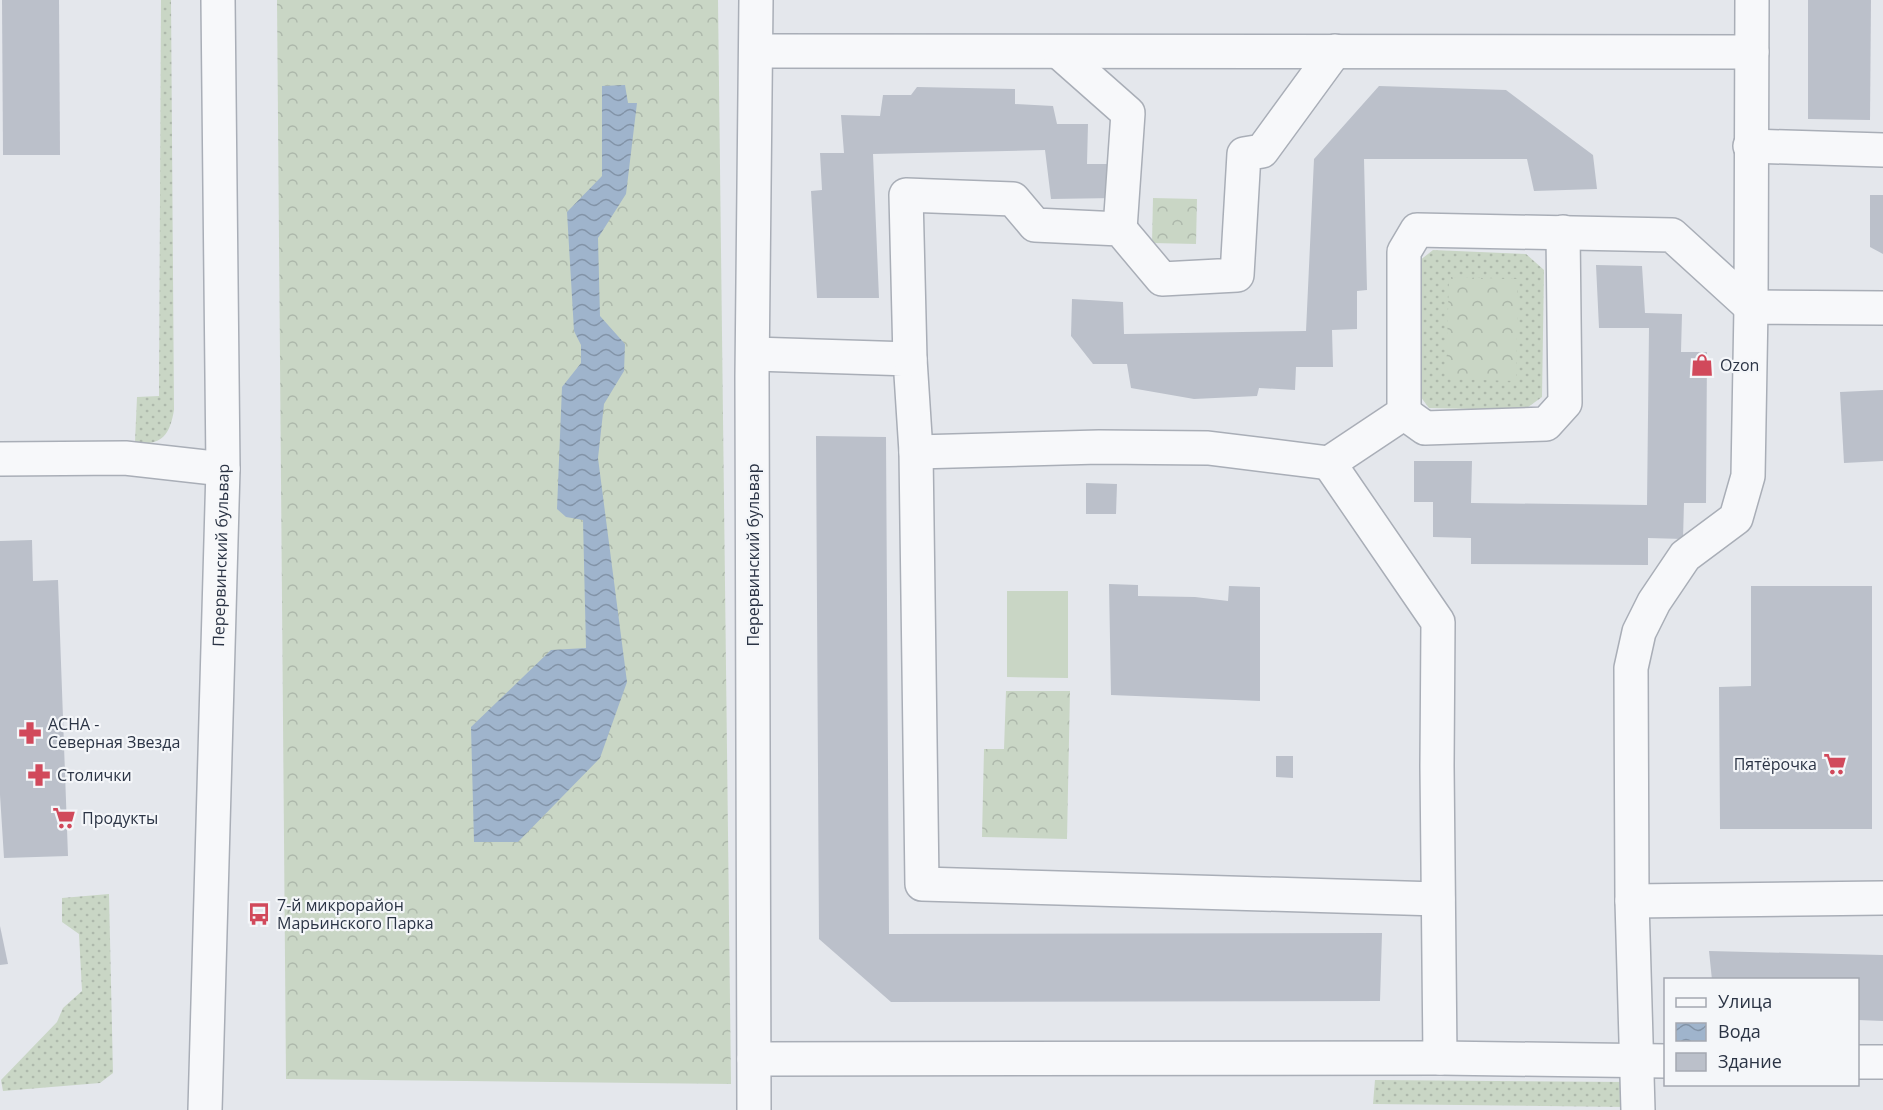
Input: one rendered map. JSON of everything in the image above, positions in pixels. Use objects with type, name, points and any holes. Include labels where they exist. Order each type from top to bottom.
[{"type":"street","name":"Перервинский бульвар","points":[[204,1110],[223,469],[218,0]]},
{"type":"street","name":"Перервинский бульвар","points":[[754,1110],[753,354],[756,0]]},
{"type":"street","points":[[1638,1110],[1651,1061],[1632,901],[1631,668],[1640,632],[1654,602],[1685,556],[1736,518],[1748,476],[1752,0]]},
{"type":"street","points":[[756,51],[1752,52]]},
{"type":"street","points":[[1059,52],[1128,113],[1120,229],[1162,279],[1237,275],[1244,154],[1262,150],[1335,51]]},
{"type":"street","points":[[1750,146],[1883,150]]},
{"type":"street","points":[[1120,229],[1035,225],[1013,199],[906,195],[910,359],[916,452],[922,884],[1438,899]]},
{"type":"street","points":[[1404,413],[1404,252],[1417,230],[1672,235],[1751,307],[1883,308]]},
{"type":"street","points":[[1404,413],[1425,428],[1546,424],[1565,403],[1563,232]]},
{"type":"street","points":[[753,354],[910,359]]},
{"type":"street","points":[[916,452],[1099,447],[1208,448],[1329,463],[1404,413]]},
{"type":"street","points":[[0,459],[125,458],[223,469]]},
{"type":"street","points":[[1329,463],[1438,622],[1440,1058]]},
{"type":"street","points":[[1632,901],[1883,898]]},
{"type":"street","points":[[754,1059],[1440,1058],[1651,1061]]},
{"type":"street","points":[[1859,1062],[1883,1062]]},
{"type":"green space","points":[[161,0],[171,0],[174,410],[170,426],[163,437],[144,443],[135,442],[137,397],[159,396]]},
{"type":"green space","points":[[277,0],[718,0],[731,1084],[286,1079]]},
{"type":"green space","points":[[1153,198],[1197,199],[1196,244],[1152,243]]},
{"type":"green space","points":[[1433,250],[1526,254],[1544,270],[1542,397],[1524,410],[1429,408],[1417,392],[1419,261]]},
{"type":"green space","points":[[1449,277],[1518,279],[1516,381],[1446,379]]},
{"type":"green space","points":[[1007,591],[1068,591],[1068,678],[1007,677]]},
{"type":"green space","points":[[1006,691],[1070,691],[1067,839],[982,837],[984,749],[1004,749]]},
{"type":"green space","points":[[109,894],[113,1073],[100,1083],[3,1091],[1,1080],[57,1022],[63,1008],[82,991],[79,934],[62,922],[62,898]]},
{"type":"green space","points":[[1375,1080],[1626,1082],[1629,1107],[1373,1104]]},
{"type":"water","points":[[625,85],[628,103],[637,103],[626,194],[598,238],[600,316],[625,344],[624,371],[604,404],[598,458],[627,682],[600,758],[518,842],[474,842],[471,727],[551,650],[586,648],[583,520],[566,517],[557,509],[562,387],[581,363],[581,345],[574,331],[567,212],[602,176],[602,86]]},
{"type":"building","points":[[2,0],[59,0],[60,155],[3,155]]},
{"type":"building","points":[[1808,0],[1871,0],[1870,120],[1808,119]]},
{"type":"building","points":[[1379,86],[1506,90],[1593,155],[1597,189],[1534,191],[1527,159],[1364,159],[1367,290],[1357,291],[1357,329],[1332,330],[1333,367],[1296,367],[1295,390],[1259,388],[1257,396],[1194,399],[1131,388],[1127,364],[1093,364],[1071,336],[1072,299],[1123,302],[1124,334],[1306,331],[1314,159]]},
{"type":"building","points":[[917,87],[1015,89],[1015,104],[1053,106],[1057,124],[1088,124],[1087,164],[1111,164],[1115,198],[1051,199],[1045,150],[873,154],[879,298],[817,298],[811,191],[822,190],[820,153],[844,153],[841,115],[880,116],[883,95],[911,95]]},
{"type":"building","points":[[1870,195],[1883,195],[1883,254],[1870,247]]},
{"type":"building","points":[[1596,265],[1642,266],[1645,313],[1682,314],[1681,352],[1707,352],[1706,503],[1684,503],[1683,539],[1648,538],[1648,565],[1471,564],[1471,538],[1433,537],[1433,502],[1414,502],[1414,461],[1472,461],[1471,503],[1647,505],[1649,328],[1599,328]]},
{"type":"building","points":[[1883,390],[1883,461],[1844,463],[1840,392]]},
{"type":"building","points":[[816,436],[886,437],[889,934],[1382,933],[1380,1001],[891,1002],[819,939]]},
{"type":"building","points":[[1086,483],[1117,484],[1116,514],[1086,514]]},
{"type":"building","points":[[32,540],[33,581],[58,580],[68,856],[4,858],[0,795],[0,541]]},
{"type":"building","points":[[1109,584],[1138,585],[1138,596],[1195,597],[1228,601],[1229,586],[1260,587],[1260,701],[1111,695]]},
{"type":"building","points":[[1751,586],[1872,586],[1872,829],[1720,829],[1719,687],[1751,686]]},
{"type":"building","points":[[1276,756],[1293,756],[1293,778],[1276,777]]},
{"type":"building","points":[[0,926],[8,964],[0,965]]},
{"type":"building","points":[[1709,951],[1883,955],[1883,1021],[1859,1020],[1859,978],[1712,978]]},
{"type":"place","name":"Ozon","points":[[1702,365]]},
{"type":"place","name":"АСНА - Северная Звезда","points":[[30,733]]},
{"type":"place","name":"Пятёрочка","points":[[1835,764]]},
{"type":"place","name":"Столички","points":[[39,775]]},
{"type":"place","name":"Продукты","points":[[64,818]]},
{"type":"place","name":"7-й микрорайон Марьинского Парка","points":[[259,914]]}]
